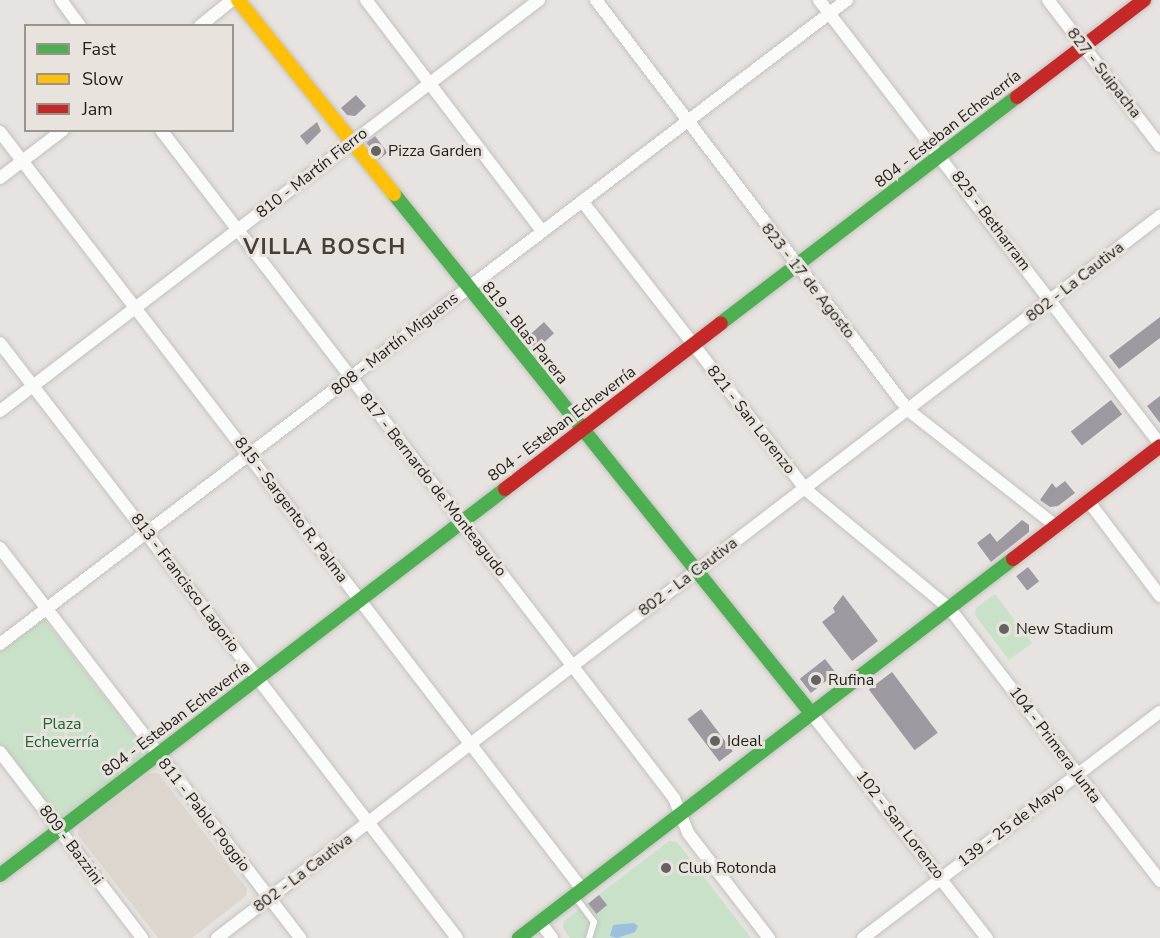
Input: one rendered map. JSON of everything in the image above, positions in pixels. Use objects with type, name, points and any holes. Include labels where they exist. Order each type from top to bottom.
[{"type":"street","points":[[61,0],[79,24]]},
{"type":"street","points":[[202,24],[232,0]]},
{"type":"street","name":"819 - Blas Parera","points":[[238,0],[694,572],[811,713]]},
{"type":"street","points":[[366,0],[541,230]]},
{"type":"street","name":"810 - Martín Fierro","points":[[0,411],[539,0]]},
{"type":"street","name":"823 - 17 de Agosto","points":[[596,0],[687,123],[908,410],[1057,527]]},
{"type":"street","name":"825 - Betharram","points":[[819,0],[942,156],[1160,445]]},
{"type":"street","name":"808 - Martín Miguens","points":[[0,644],[351,379],[541,230],[687,123],[847,0]]},
{"type":"street","name":"827 - Suipacha","points":[[1048,0],[1160,146]]},
{"type":"street","name":"804 - Esteban Echeverría","points":[[0,875],[58,828],[258,679],[581,429],[1144,0]]},
{"type":"street","name":"815 - Sargento R. Palma","points":[[0,132],[469,743],[578,892]]},
{"type":"street","points":[[0,178],[60,132]]},
{"type":"street","name":"817 - Bernardo de Monteagudo","points":[[163,132],[674,798],[688,833],[769,938]]},
{"type":"street","name":"821 - San Lorenzo","points":[[582,201],[805,489],[950,609]]},
{"type":"street","name":"802 - La Cautiva","points":[[217,938],[1160,216]]},
{"type":"street","name":"813 - Francisco Lagorio","points":[[0,343],[457,938]]},
{"type":"street","points":[[519,938],[1057,527],[1160,445]]},
{"type":"street","points":[[1089,502],[1160,596]]},
{"type":"street","name":"811 - Pablo Poggio","points":[[0,548],[300,938]]},
{"type":"street","name":"104 - Primera Junta","points":[[950,609],[1160,881]]},
{"type":"street","name":"139 - 25 de Mayo","points":[[863,938],[940,877],[1160,712]]},
{"type":"street","name":"102 - San Lorenzo","points":[[811,713],[987,938]]},
{"type":"street","name":"809 - Bazzini","points":[[0,752],[142,938]]},
{"type":"street","points":[[540,922],[552,938]]},
{"type":"lane","points":[[578,892],[594,922],[589,938]]},
{"type":"shaded area","points":[[150,773],[158,773],[247,889],[246,896],[192,938],[158,938],[78,835],[79,827]]},
{"type":"green space","name":"New Stadium","points":[[995,594],[1032,643],[1009,660],[975,615],[976,608]]},
{"type":"green space","name":"Plaza Echeverría","points":[[43,618],[148,753],[60,822],[0,745],[0,652]]},
{"type":"green space","name":"Club Rotonda","points":[[669,841],[677,842],[751,938],[570,938],[563,928],[564,921]]},
{"type":"water","points":[[634,923],[638,926],[635,932],[617,938],[610,936],[613,925]]},
{"type":"building","points":[[356,95],[366,106],[355,116],[347,115],[341,108]]},
{"type":"building","points":[[317,122],[321,131],[307,145],[300,136]]},
{"type":"building","name":"Pizza Garden","points":[[375,136],[388,153],[379,159],[366,143]]},
{"type":"building","points":[[1160,317],[1160,338],[1119,369],[1109,356]]},
{"type":"building","points":[[544,322],[554,333],[535,350],[525,339]]},
{"type":"building","points":[[1160,396],[1160,423],[1147,406]]},
{"type":"building","points":[[1111,400],[1122,414],[1082,446],[1071,431]]},
{"type":"building","points":[[1065,481],[1075,493],[1058,506],[1050,507],[1040,500],[1052,483],[1056,488]]},
{"type":"building","points":[[1022,520],[1029,525],[1029,532],[991,562],[977,543],[990,533],[997,542]]},
{"type":"building","points":[[1028,567],[1039,581],[1027,590],[1016,576]]},
{"type":"building","points":[[843,595],[878,641],[852,661],[822,622],[835,612],[833,608]]},
{"type":"building","points":[[825,659],[836,673],[811,693],[800,679]]},
{"type":"building","points":[[892,672],[938,733],[915,750],[869,689]]},
{"type":"building","points":[[701,709],[733,751],[719,762],[687,719]]},
{"type":"building","points":[[599,895],[607,905],[596,914],[588,904]]},
{"type":"traffic: fast","points":[[721,323],[1017,97]]},
{"type":"traffic: fast","points":[[394,194],[811,713]]},
{"type":"traffic: fast","points":[[0,875],[505,489]]},
{"type":"traffic: fast","points":[[519,938],[1013,559]]},
{"type":"traffic: slow","points":[[238,0],[394,194]]},
{"type":"traffic: jam","points":[[1017,97],[1144,0]]},
{"type":"traffic: jam","points":[[505,489],[721,323]]},
{"type":"traffic: jam","points":[[1013,559],[1160,446]]},
{"type":"place","name":"Pizza Garden","points":[[376,151]]},
{"type":"place","name":"New Stadium","points":[[1004,629]]},
{"type":"place","name":"Rufina","points":[[816,680]]},
{"type":"place","name":"Ideal","points":[[715,741]]},
{"type":"place","name":"Club Rotonda","points":[[666,868]]},
{"type":"district","name":"VILLA BOSCH","points":[[325,248]]}]
